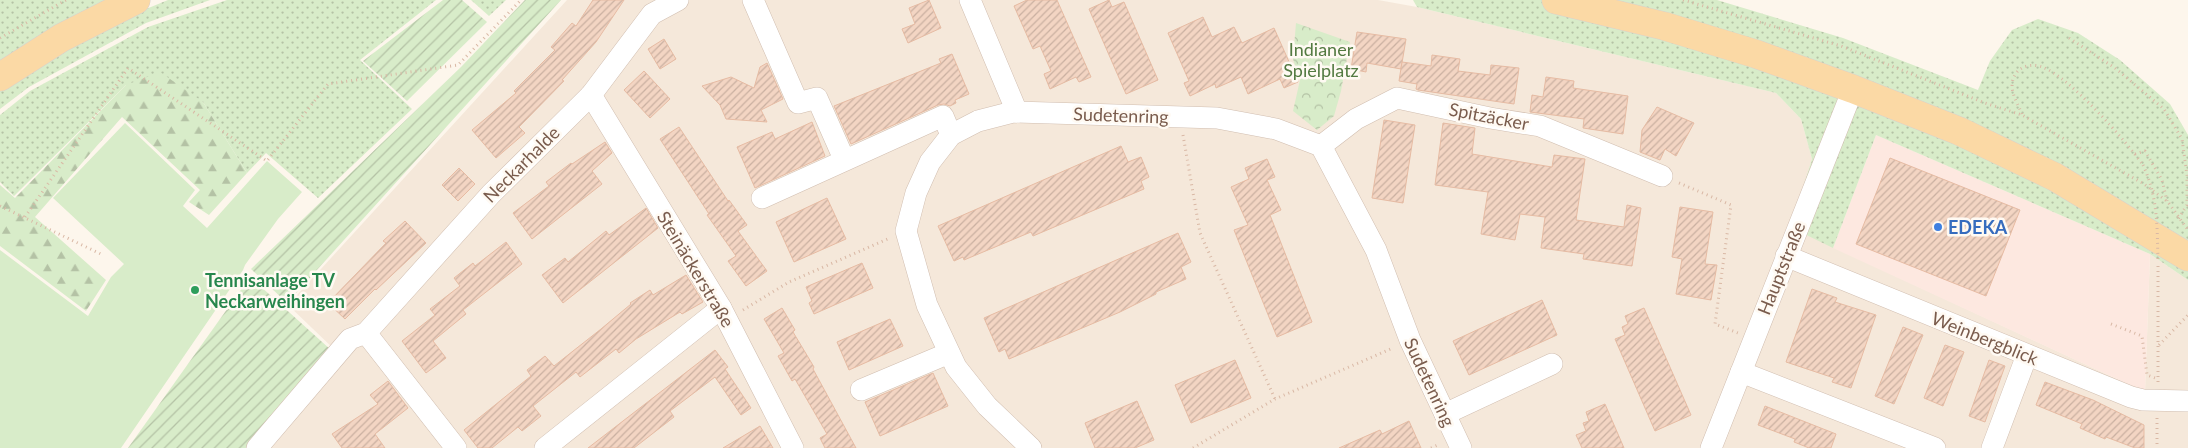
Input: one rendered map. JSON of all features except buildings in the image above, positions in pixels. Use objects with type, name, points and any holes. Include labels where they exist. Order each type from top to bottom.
[{"type":"main road","points":[[0,77],[61,38],[136,0]]},
{"type":"main road","points":[[1556,0],[1664,26],[1756,54],[1853,89],[2008,153],[2055,177],[2188,257]]},
{"type":"street","name":"Neckarhalde","points":[[257,448],[350,339],[366,332],[490,194],[591,95],[652,14],[678,0]]},
{"type":"street","points":[[753,0],[798,104],[817,98],[844,159]]},
{"type":"street","points":[[970,0],[1017,112]]},
{"type":"street","name":"Hauptstraße","points":[[1711,448],[1853,89]]},
{"type":"street","name":"Steinäckerstraße","points":[[591,95],[724,314],[793,448]]},
{"type":"street","name":"Spitzäcker","points":[[1321,146],[1356,118],[1398,98],[1490,118],[1540,126],[1662,176]]},
{"type":"street","name":"Sudetenring","points":[[906,231],[916,193],[930,162],[952,134],[978,121],[1017,112],[1217,118],[1276,129],[1321,146],[1376,250],[1410,340],[1461,448]]},
{"type":"street","points":[[762,198],[844,159],[943,116],[952,134]]},
{"type":"street","points":[[906,231],[928,305],[956,367],[987,406],[1031,448]]},
{"type":"street","name":"Weinbergblick","points":[[1786,256],[2131,397],[2157,401],[2188,401]]},
{"type":"street","points":[[545,448],[724,314]]},
{"type":"street","points":[[366,332],[456,448]]},
{"type":"street","points":[[861,390],[949,353]]},
{"type":"street","points":[[1992,448],[2027,356]]},
{"type":"street","points":[[1445,414],[1552,364]]},
{"type":"street","points":[[1741,372],[1935,448]]},
{"type":"path","points":[[0,38],[59,2],[66,0]]},
{"type":"path","points":[[25,218],[128,68],[267,161],[328,84],[458,65],[521,0]]},
{"type":"path","points":[[1683,0],[1841,46],[1984,103],[2022,115],[2144,184],[2168,202]]},
{"type":"path","points":[[2069,38],[2115,68],[2164,109],[2182,139],[2187,174],[2188,205],[2178,219]]},
{"type":"path","points":[[2022,115],[2011,85],[2013,78],[2019,70],[2029,65],[2041,66],[2053,73],[2089,104],[2136,154],[2152,184],[2156,209],[2158,260],[2157,448]]},
{"type":"path","points":[[1180,117],[1200,233],[1275,399]]},
{"type":"path","points":[[2136,154],[2145,152],[2162,180],[2168,202],[2188,231]]},
{"type":"path","points":[[1662,176],[1730,205],[1715,324],[1753,338]]},
{"type":"path","points":[[0,206],[103,255]]},
{"type":"path","points":[[724,314],[789,282],[906,231]]},
{"type":"path","points":[[2158,345],[2188,315]]},
{"type":"path","points":[[2111,324],[2142,336],[2147,375],[2158,378]]},
{"type":"path","points":[[1193,448],[1275,399],[1410,340]]},
{"type":"shaded area","points":[[567,0],[1378,0],[1417,7],[1776,93],[1801,119],[1812,159],[1790,227],[2145,392],[2150,254],[2188,280],[2188,448],[255,448],[336,351],[288,305]]},
{"type":"shaded area","points":[[1876,135],[2150,254],[2145,392],[1833,248]]},
{"type":"green space","points":[[0,0],[112,0],[0,70]]},
{"type":"green space","points":[[168,0],[210,0],[146,23],[29,87],[0,109],[0,91],[61,53],[103,30]]},
{"type":"green space","points":[[227,0],[436,0],[360,60],[412,109],[318,198],[266,153],[247,173],[203,102],[126,85],[14,196],[0,182],[0,115],[30,91],[148,27]]},
{"type":"green space","points":[[443,0],[462,0],[487,22],[407,101],[363,61]]},
{"type":"green space","points":[[471,0],[506,0],[489,16]]},
{"type":"green space","points":[[525,0],[561,0],[287,303],[251,269],[461,67]]},
{"type":"green space","points":[[1413,0],[1717,0],[1843,38],[1978,90],[1990,61],[2012,30],[2038,19],[2078,33],[2120,60],[2170,104],[2188,135],[2188,280],[2150,254],[1876,135],[1833,248],[1790,227],[1812,159],[1801,119],[1776,93],[1417,7]]},
{"type":"green space","name":"Indianer Spielplatz","points":[[1296,23],[1350,42],[1341,91],[1334,116],[1317,130],[1293,111],[1300,80],[1293,59]]},
{"type":"green space","points":[[160,72],[203,102],[247,173],[209,215],[189,202],[200,190],[122,117],[35,217],[106,280],[86,311],[0,246],[0,185],[15,198],[126,85]]},
{"type":"green space","points":[[125,123],[195,190],[183,206],[207,228],[267,161],[302,192],[278,219],[245,265],[121,448],[0,448],[0,250],[88,316],[111,277],[124,264],[53,198]]},
{"type":"green space","points":[[250,277],[331,350],[254,448],[128,448]]},
{"type":"place","name":"EDEKA","points":[[1938,227]]},
{"type":"place","name":"Tennisanlage TV Neckarweihingen","points":[[195,290]]}]
